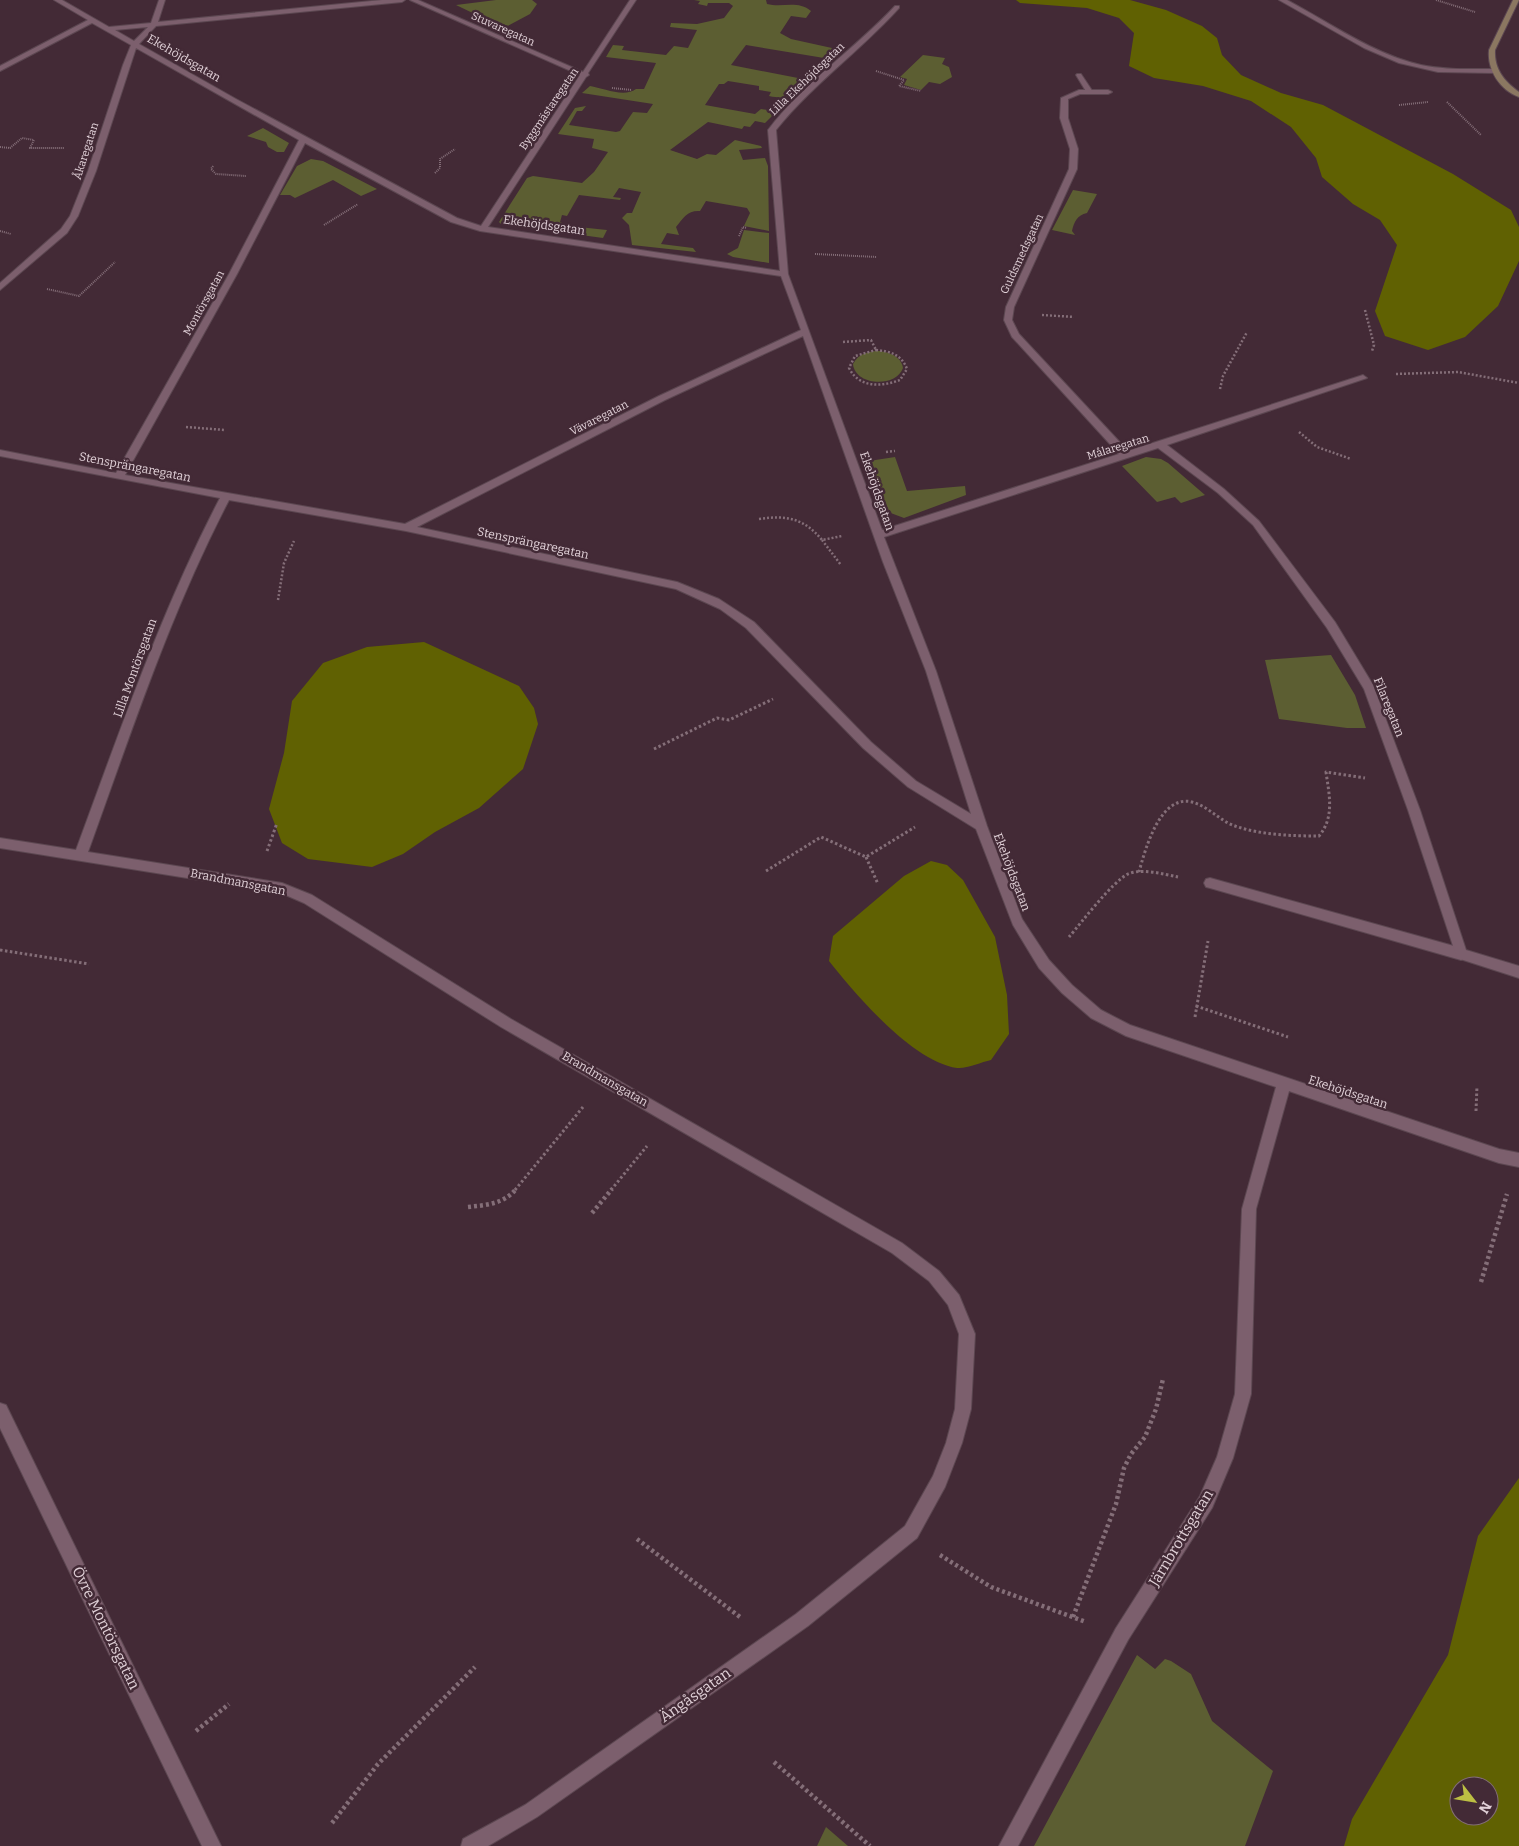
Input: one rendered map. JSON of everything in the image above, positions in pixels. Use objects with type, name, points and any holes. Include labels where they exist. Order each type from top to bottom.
[{"type":"street","name":"Ekehöjdsgatan","points":[[57,0],[233,101],[454,220],[483,229],[784,274],[931,671],[980,826],[1017,921],[1044,964],[1096,1014],[1126,1030],[1284,1084],[1518,1160]]},
{"type":"street","name":"Åkaregatan","points":[[2,285],[64,232],[81,201],[126,65],[135,44],[154,25],[162,0]]},
{"type":"street","points":[[109,29],[402,0]]},
{"type":"street","name":"Stuvaregatan","points":[[413,0],[573,71],[586,74]]},
{"type":"street","name":"Byggmästaregatan","points":[[483,229],[633,0]]},
{"type":"street","points":[[1282,0],[1354,42],[1411,64],[1432,69],[1494,71]]},
{"type":"street","points":[[1517,0],[1492,50],[1490,59],[1494,71],[1519,94]]},
{"type":"street","name":"Lilla Ekehöjdsgatan","points":[[784,274],[772,130],[791,106],[877,29],[896,7]]},
{"type":"street","points":[[0,69],[93,20]]},
{"type":"street","points":[[1079,75],[1088,92]]},
{"type":"street","name":"Guldsmedsgatan","points":[[1108,92],[1079,92],[1065,98],[1064,118],[1074,149],[1073,169],[1010,307],[1008,320],[1015,335],[1126,455]]},
{"type":"street","name":"Montörsgatan","points":[[119,477],[233,274],[304,138]]},
{"type":"street","name":"Vävaregatan","points":[[406,528],[662,398],[804,332]]},
{"type":"street","name":"Målaregatan","points":[[878,532],[1126,455],[1161,446],[1243,416],[1363,378]]},
{"type":"street","name":"Filaregatan","points":[[1161,446],[1221,490],[1256,523],[1326,618],[1369,688],[1404,784],[1460,954]]},
{"type":"street","name":"Stensprängaregatan","points":[[0,453],[119,477],[406,528],[650,580],[708,596],[728,607],[750,625],[867,745],[912,784],[980,826]]},
{"type":"street","name":"Lilla Montörsgatan","points":[[81,854],[172,608],[226,496]]},
{"type":"street","name":"Brandmansgatan","points":[[0,843],[81,854],[282,888],[308,899],[506,1023],[898,1248],[934,1276],[954,1300],[967,1334],[963,1409],[954,1443],[939,1481],[911,1532]]},
{"type":"street","points":[[1210,883],[1519,972]]},
{"type":"street","name":"Järnbrottsgatan","points":[[1008,1846],[1122,1634],[1206,1502],[1225,1458],[1243,1394],[1249,1209],[1284,1084]]},
{"type":"street","name":"Övre Montörsgatan","points":[[0,1411],[212,1846]]},
{"type":"street","name":"Ängåsgatan","points":[[470,1846],[531,1811],[802,1620],[911,1532]]},
{"type":"path","points":[[1435,0],[1480,14]]},
{"type":"path","points":[[872,70],[904,80],[899,86],[920,91]]},
{"type":"path","points":[[1445,100],[1481,135]]},
{"type":"path","points":[[1399,105],[1436,101]]},
{"type":"path","points":[[0,147],[10,148],[22,138],[34,140],[30,148],[100,146]]},
{"type":"path","points":[[213,166],[212,171],[220,176],[283,177]]},
{"type":"path","points":[[324,225],[361,202]]},
{"type":"path","points":[[782,252],[877,257]]},
{"type":"path","points":[[2,285],[33,286],[78,296],[115,262]]},
{"type":"path","points":[[1365,310],[1374,345],[1370,358]]},
{"type":"path","points":[[1243,416],[1219,393],[1223,376],[1247,332]]},
{"type":"path","points":[[876,350],[893,353],[905,363],[906,369],[900,380],[883,386],[872,385],[863,383],[851,374],[849,368],[853,357],[876,350]]},
{"type":"path","points":[[1391,374],[1416,372],[1490,374],[1519,383]]},
{"type":"path","points":[[278,600],[284,563],[291,545],[311,512]]},
{"type":"path","points":[[759,519],[780,515],[804,522],[822,540],[827,550],[838,558],[841,565]]},
{"type":"path","points":[[822,540],[878,532]]},
{"type":"path","points":[[654,749],[717,718],[729,720],[772,699]]},
{"type":"path","points":[[1139,872],[1160,819],[1172,805],[1181,801],[1201,806],[1237,827],[1303,836],[1319,836],[1325,830],[1329,816],[1326,772],[1404,784]]},
{"type":"path","points":[[866,857],[917,826],[943,804]]},
{"type":"path","points":[[766,871],[821,837],[866,857],[878,884]]},
{"type":"path","points":[[1044,964],[1116,884],[1128,874],[1139,872],[1210,883]]},
{"type":"path","points":[[1186,1050],[1208,941]]},
{"type":"path","points":[[0,950],[89,964]]},
{"type":"path","points":[[1196,1006],[1288,1037]]},
{"type":"path","points":[[468,1207],[492,1205],[512,1194],[605,1079]]},
{"type":"path","points":[[592,1213],[655,1136],[662,1111]]},
{"type":"path","points":[[1481,1282],[1518,1160]]},
{"type":"path","points":[[1073,1617],[1116,1504],[1124,1468],[1131,1454],[1146,1437],[1156,1409],[1163,1379]]},
{"type":"path","points":[[637,1538],[772,1641]]},
{"type":"path","points":[[937,1554],[991,1587],[1122,1634]]},
{"type":"path","points":[[332,1823],[378,1764],[475,1667]]},
{"type":"path","points":[[774,1762],[870,1846]]},
{"type":"green space","points":[[496,0],[532,0],[537,4],[530,14],[504,28],[456,5]]},
{"type":"green space","points":[[694,0],[766,0],[767,4],[801,6],[811,11],[806,18],[791,16],[780,33],[791,39],[841,50],[836,57],[830,59],[746,45],[731,65],[798,78],[802,88],[790,96],[779,97],[769,96],[771,92],[759,90],[759,86],[728,81],[724,84],[719,84],[705,105],[755,114],[761,109],[777,111],[765,123],[755,121],[750,127],[744,126],[742,129],[708,122],[670,150],[697,159],[707,154],[716,155],[735,140],[761,146],[762,148],[739,150],[743,160],[765,158],[768,166],[769,231],[744,226],[750,213],[747,208],[706,201],[700,211],[686,215],[676,227],[679,235],[667,233],[661,244],[693,248],[696,252],[632,245],[629,225],[622,218],[627,213],[632,213],[641,192],[619,188],[613,197],[621,198],[620,200],[579,195],[567,216],[562,215],[560,222],[569,226],[607,230],[603,238],[501,224],[499,222],[527,178],[533,176],[582,183],[594,172],[608,152],[592,148],[594,139],[558,134],[575,108],[586,106],[582,111],[577,111],[569,125],[616,132],[620,131],[633,112],[647,113],[653,104],[582,93],[590,86],[620,93],[644,89],[656,63],[606,57],[613,45],[624,46],[622,50],[666,55],[674,46],[688,48],[697,30],[670,27],[671,23],[697,24],[724,18],[733,6],[729,3],[708,3],[707,6],[698,4],[700,1]]},
{"type":"green space","points":[[923,55],[945,58],[942,64],[949,67],[952,77],[940,84],[929,82],[921,90],[904,85],[907,79],[900,77]]},
{"type":"green space","points":[[263,128],[289,143],[284,152],[277,152],[268,147],[266,142],[247,136]]},
{"type":"green space","points":[[311,159],[323,161],[377,189],[361,196],[333,180],[295,198],[290,195],[280,195],[297,166]]},
{"type":"green space","points":[[1073,190],[1097,194],[1087,213],[1078,217],[1075,222],[1072,231],[1075,235],[1052,230]]},
{"type":"green space","points":[[744,230],[769,233],[769,263],[733,257],[727,254],[738,248]]},
{"type":"green space","points":[[880,351],[891,354],[900,361],[903,368],[899,374],[893,379],[876,382],[861,377],[855,371],[853,364],[855,360],[865,353]]},
{"type":"green space","points":[[895,457],[907,491],[965,486],[966,495],[904,518],[888,512],[869,461]]},
{"type":"green space","points":[[1146,457],[1161,459],[1168,463],[1205,495],[1181,503],[1175,497],[1157,502],[1122,466]]},
{"type":"green space","points":[[1331,655],[1355,695],[1366,728],[1347,728],[1279,719],[1265,660]]},
{"type":"green space","points":[[1137,1655],[1155,1669],[1165,1659],[1191,1674],[1212,1721],[1273,1771],[1245,1846],[1034,1846]]},
{"type":"green space","points":[[826,1827],[848,1846],[817,1846]]},
{"type":"shaded area","points":[[1016,0],[1130,0],[1166,10],[1202,26],[1217,38],[1222,55],[1241,75],[1281,93],[1323,105],[1453,174],[1511,210],[1519,227],[1519,261],[1498,306],[1465,337],[1428,350],[1385,336],[1375,311],[1397,245],[1380,220],[1353,204],[1322,177],[1316,158],[1291,127],[1251,101],[1203,86],[1154,78],[1129,66],[1134,33],[1119,18],[1087,8],[1020,3]]},
{"type":"shaded area","points":[[424,642],[519,686],[534,708],[538,724],[523,769],[479,808],[435,832],[403,854],[372,867],[308,859],[282,843],[269,809],[284,753],[292,701],[323,663],[367,647]]},
{"type":"shaded area","points":[[931,861],[947,865],[963,880],[995,937],[1007,995],[1009,1034],[991,1060],[965,1067],[957,1068],[940,1063],[922,1054],[904,1040],[870,1008],[829,961],[833,936],[904,876]]},
{"type":"shaded area","points":[[1519,1478],[1519,1846],[1344,1846],[1352,1819],[1448,1655],[1478,1536]]}]
